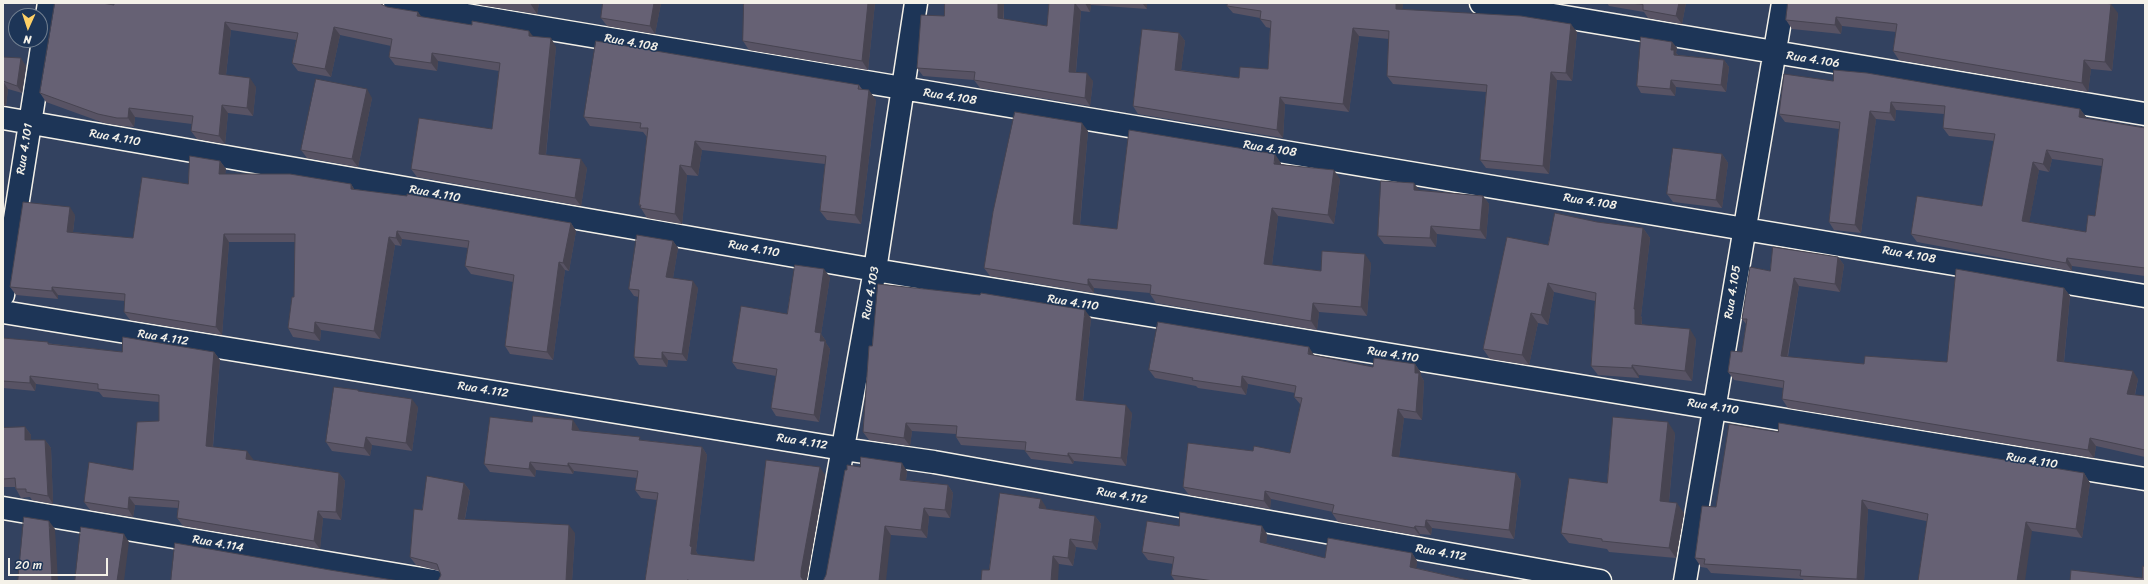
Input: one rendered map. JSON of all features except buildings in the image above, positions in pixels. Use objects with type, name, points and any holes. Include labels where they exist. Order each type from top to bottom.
[{"type":"street","name":"Rua 4.101","points":[[3,295],[49,3]]},
{"type":"street","name":"Rua 4.108","points":[[395,3],[903,89],[1744,227],[2145,296]]},
{"type":"street","name":"Rua 4.103","points":[[819,581],[875,270],[916,3]]},
{"type":"street","name":"Rua 4.106","points":[[1481,3],[1776,54],[2145,114]]},
{"type":"street","name":"Rua 4.105","points":[[1685,581],[1744,227],[1776,54],[1783,3]]},
{"type":"street","name":"Rua 4.110","points":[[3,118],[875,270],[2145,479]]},
{"type":"street","name":"Rua 4.112","points":[[3,312],[843,449],[934,462],[1600,581]]},
{"type":"street","name":"Rua 4.114","points":[[3,508],[434,581]]}]
